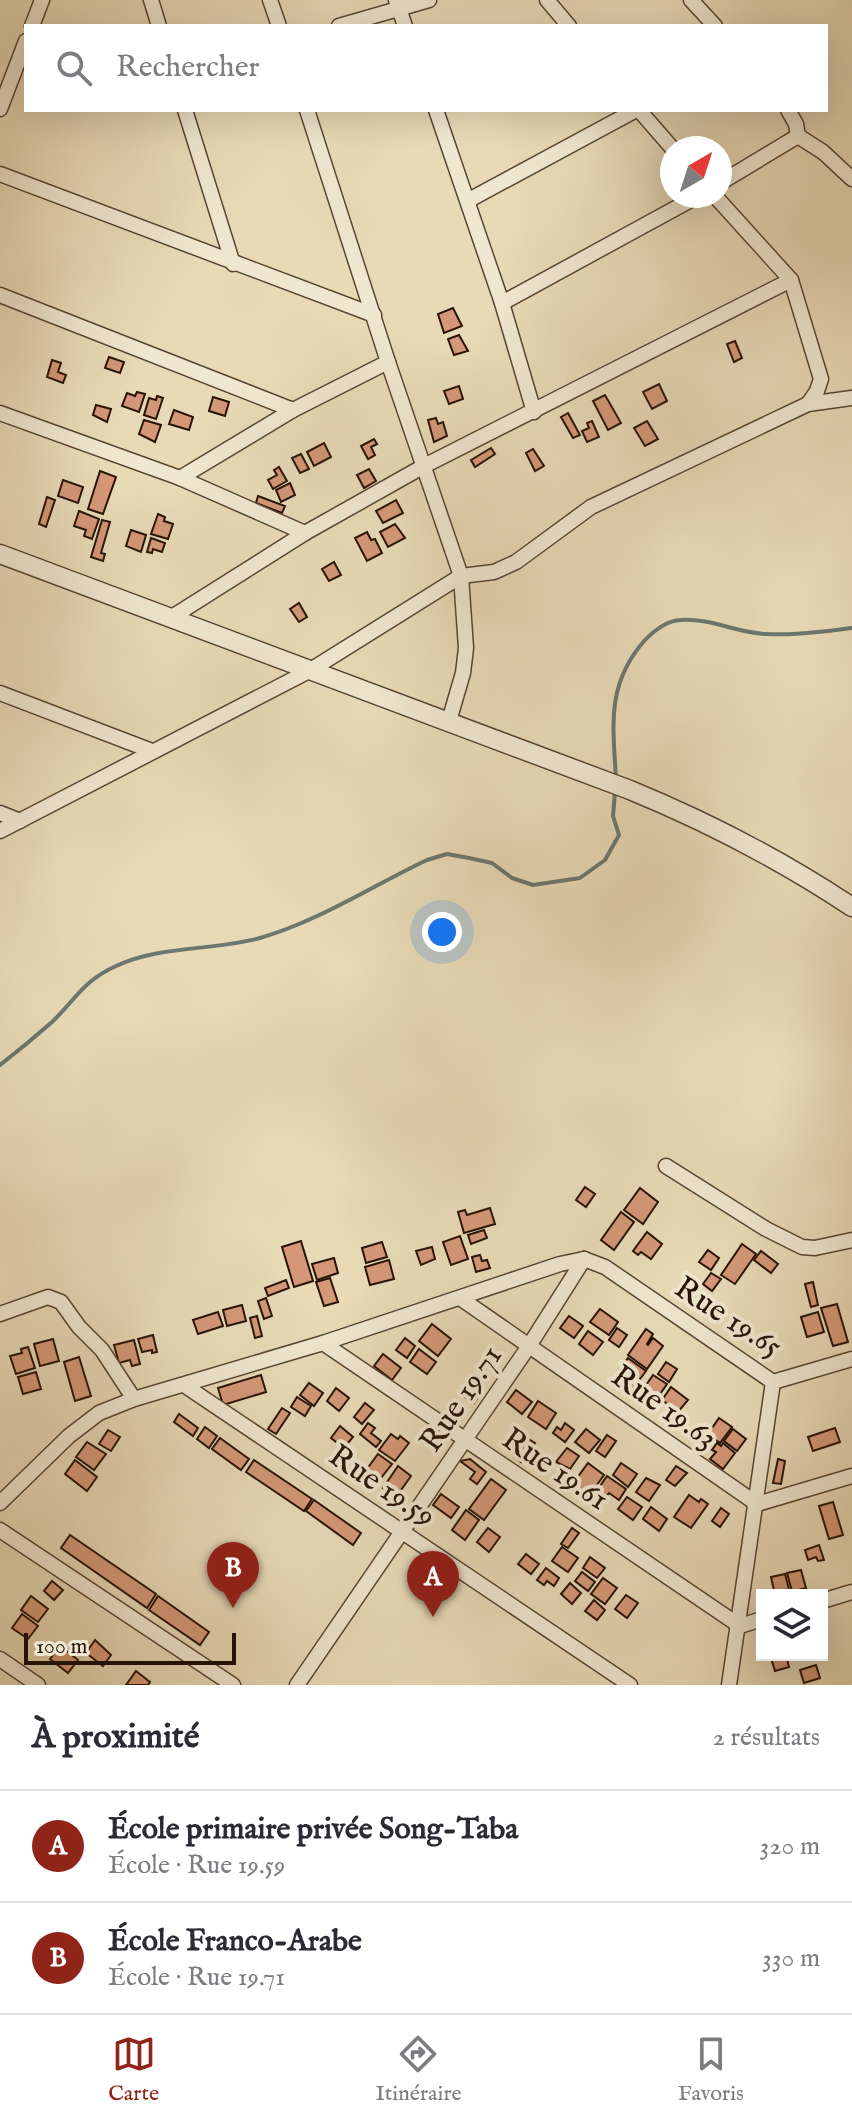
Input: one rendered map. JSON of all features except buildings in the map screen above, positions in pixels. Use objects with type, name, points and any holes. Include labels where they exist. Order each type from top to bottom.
[{"type":"street","points":[[33,24],[42,0]]},
{"type":"street","points":[[151,0],[158,24]]},
{"type":"street","points":[[345,24],[397,5],[429,0]]},
{"type":"street","points":[[547,0],[567,24]]},
{"type":"street","points":[[691,0],[713,24]]},
{"type":"street","points":[[268,2],[278,24]]},
{"type":"street","points":[[397,5],[404,24]]},
{"type":"street","points":[[0,109],[24,46]]},
{"type":"street","points":[[186,112],[233,264]]},
{"type":"street","points":[[308,112],[461,576],[466,648],[463,673],[449,721]]},
{"type":"street","points":[[437,112],[469,200],[534,412]]},
{"type":"street","points":[[469,200],[633,112]]},
{"type":"street","points":[[639,112],[661,136]]},
{"type":"street","points":[[789,112],[798,136],[823,152],[852,179]]},
{"type":"street","points":[[732,176],[798,136]]},
{"type":"street","points":[[0,174],[374,315]]},
{"type":"street","points":[[502,303],[676,208]]},
{"type":"street","points":[[726,208],[791,280],[821,379],[808,404]]},
{"type":"street","points":[[172,617],[305,533],[424,466],[791,280]]},
{"type":"street","points":[[0,295],[293,410]]},
{"type":"street","points":[[180,478],[293,410],[388,362]]},
{"type":"street","points":[[0,831],[309,671],[461,576],[494,572],[516,562],[591,507],[808,404],[852,398]]},
{"type":"street","points":[[0,413],[180,478],[305,533]]},
{"type":"street","points":[[0,554],[630,790],[726,832],[808,878],[852,907]]},
{"type":"street","points":[[0,693],[152,751]]},
{"type":"street","points":[[0,813],[20,821]]},
{"type":"street","points":[[666,1166],[766,1229],[802,1247],[815,1248],[852,1240]]},
{"type":"street","points":[[0,1503],[69,1436],[99,1413],[134,1399],[323,1343],[560,1264],[584,1259]]},
{"type":"street","name":"Rue 19.71","points":[[297,1685],[529,1346],[584,1259]]},
{"type":"street","name":"Rue 19.65","points":[[584,1259],[605,1267],[773,1382],[852,1359]]},
{"type":"street","points":[[0,1314],[48,1297],[61,1302],[79,1327],[102,1350],[134,1399]]},
{"type":"street","name":"Rue 19.63","points":[[460,1298],[757,1504]]},
{"type":"street","name":"Rue 19.61","points":[[323,1343],[740,1626]]},
{"type":"street","points":[[729,1685],[740,1626],[773,1382]]},
{"type":"street","name":"Rue 19.59","points":[[184,1385],[630,1685]]},
{"type":"street","points":[[757,1504],[852,1476]]},
{"type":"street","points":[[0,1530],[233,1685]]},
{"type":"street","points":[[828,1599],[852,1592]]},
{"type":"street","points":[[740,1626],[756,1621]]},
{"type":"street","points":[[0,1659],[38,1685]]},
{"type":"waterway","points":[[616,779],[614,723],[618,689],[632,656],[661,627],[676,620],[692,620],[755,633],[809,633],[852,628]]},
{"type":"waterway","points":[[0,1065],[52,1022],[88,984],[116,966],[169,951],[242,942],[282,931],[427,860],[447,854],[492,863],[512,878],[533,885],[580,878],[605,860],[619,835],[613,816],[615,792]]},
{"type":"place","name":"École Franco-Arabe","points":[[233,1608]]},
{"type":"place","name":"École primaire privée Song-Taba","points":[[433,1617]]}]
